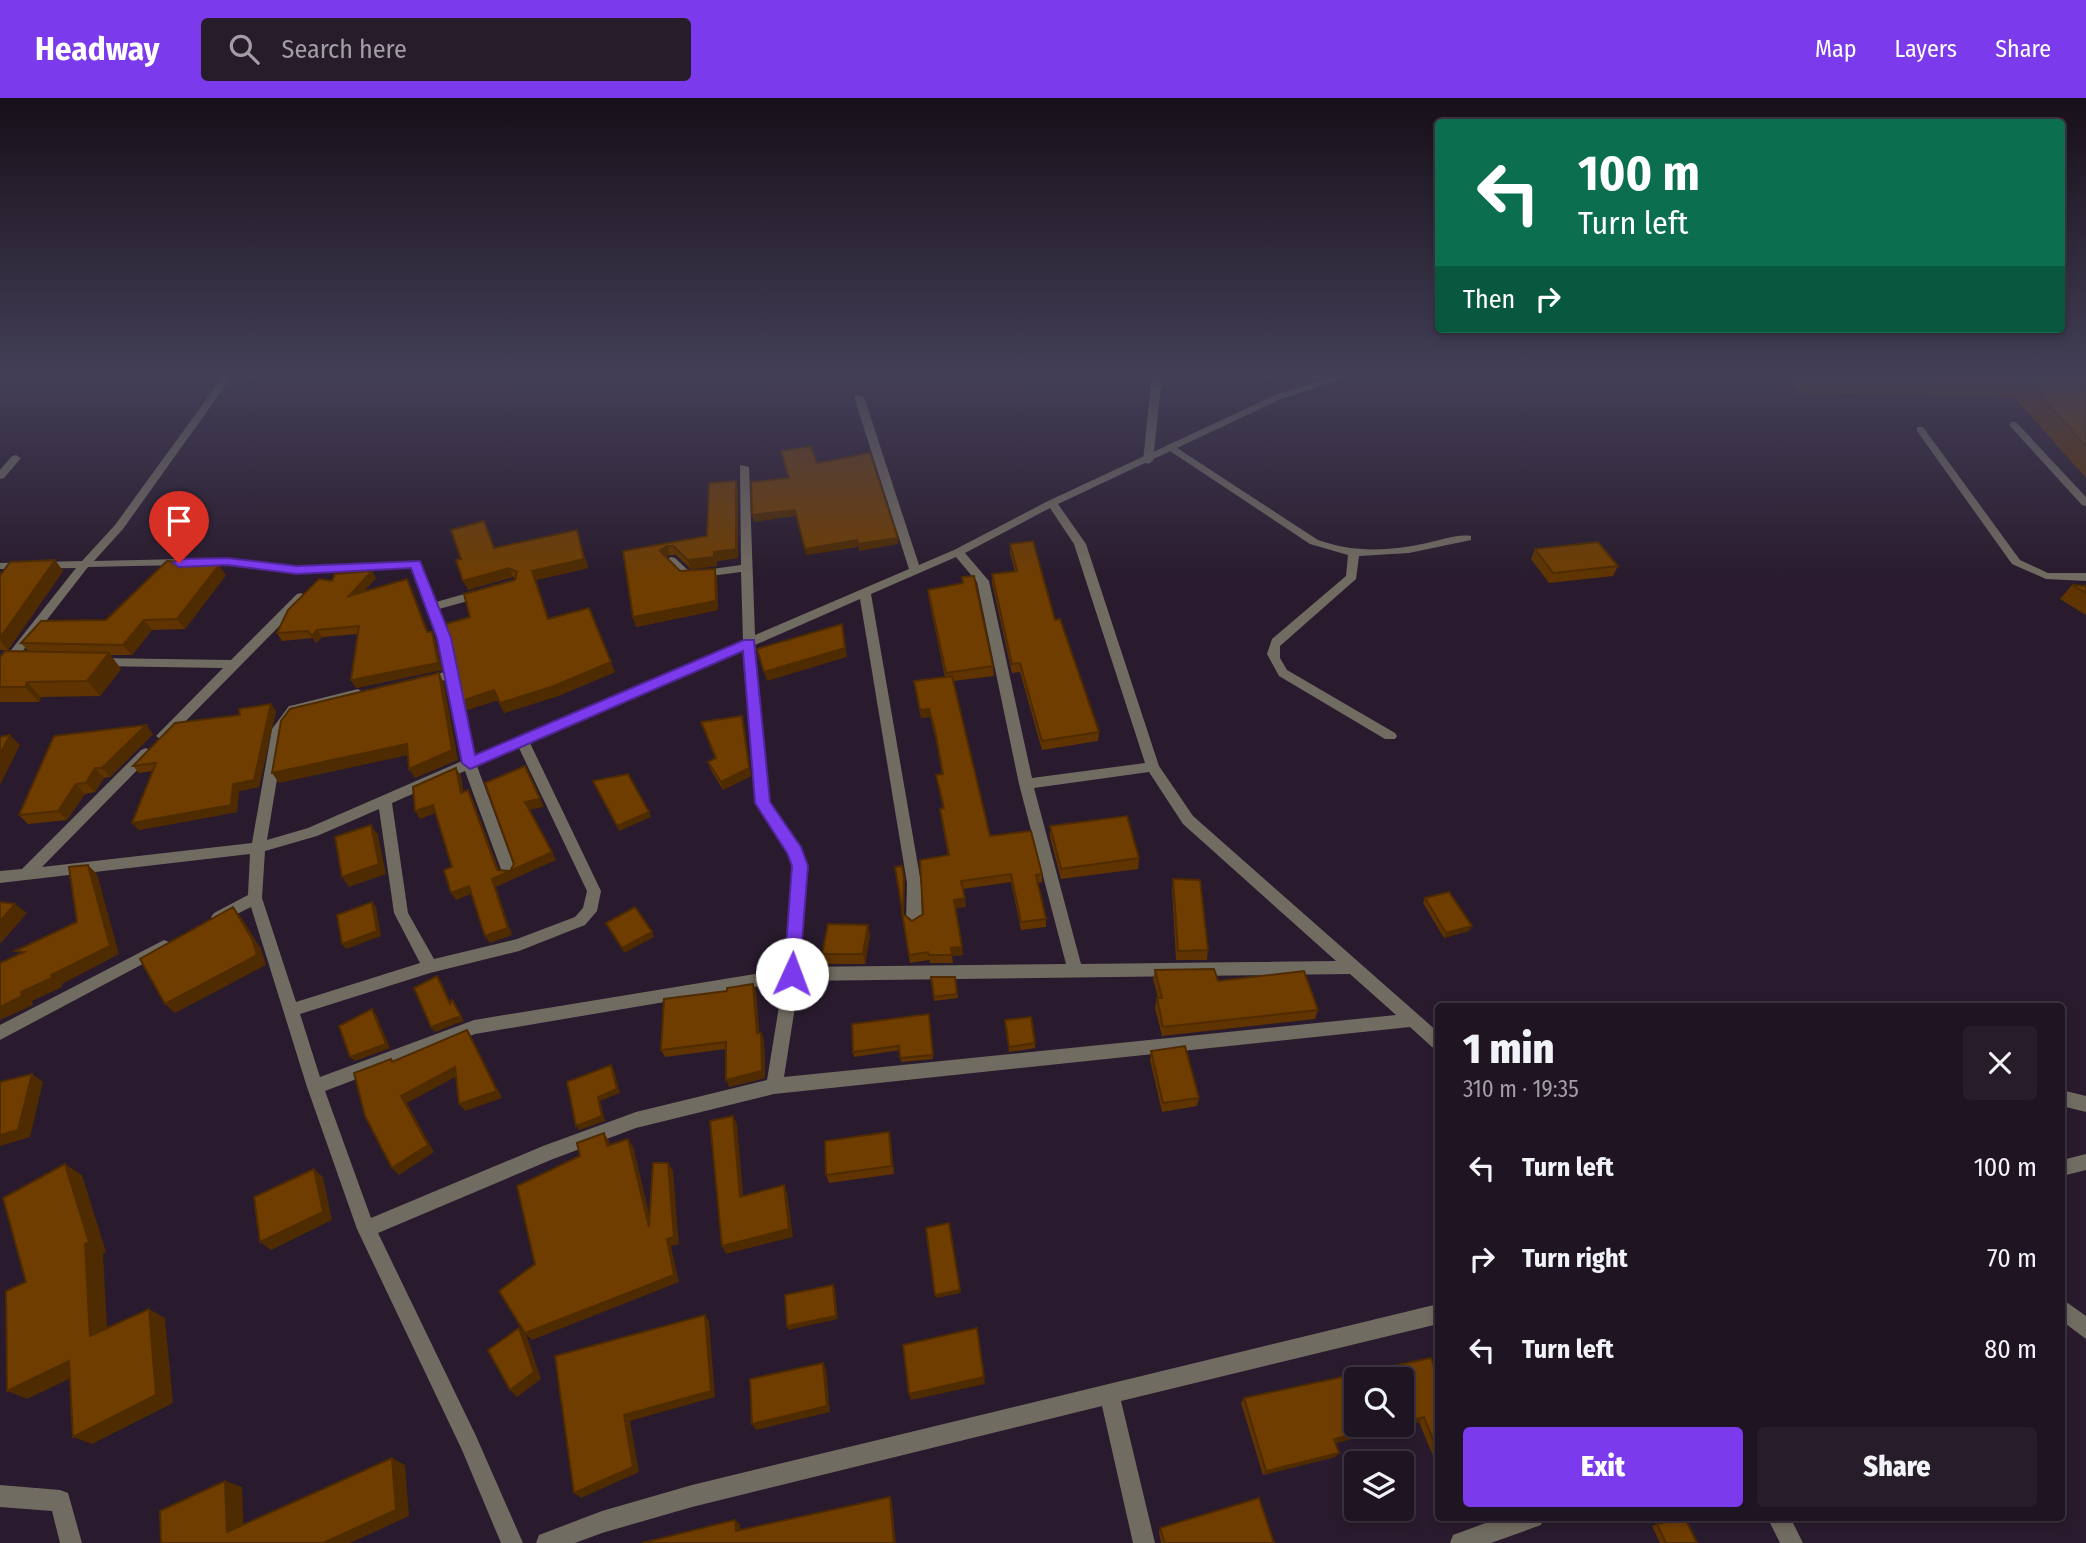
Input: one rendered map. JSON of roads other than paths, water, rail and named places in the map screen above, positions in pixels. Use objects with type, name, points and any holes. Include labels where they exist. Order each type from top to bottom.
[{"type":"street","points":[[0,672],[16,660],[84,565],[119,527],[180,442]]},
{"type":"street","points":[[874,442],[915,570]]},
{"type":"street","points":[[1148,461],[1150,442]]},
{"type":"street","points":[[0,877],[257,848],[312,832],[958,552],[1052,503],[1148,461],[1181,442]]},
{"type":"street","points":[[1930,442],[2015,562],[2046,576],[2086,577]]},
{"type":"street","points":[[2029,442],[2086,503]]},
{"type":"street","points":[[1171,447],[1314,542],[1354,555],[1377,555],[1468,538]]},
{"type":"street","points":[[0,476],[16,458]]},
{"type":"street","points":[[744,467],[749,643],[762,803],[795,852],[800,866],[792,974],[774,1086]]},
{"type":"street","points":[[1052,503],[1080,544],[1153,767],[1188,820],[1435,1039]]},
{"type":"street","points":[[958,552],[983,581],[1026,784],[1075,970]]},
{"type":"street","points":[[1354,555],[1352,577],[1276,642],[1273,654],[1275,663],[1283,673],[1390,736]]},
{"type":"street","points":[[671,560],[687,576],[747,568]]},
{"type":"street","points":[[0,566],[227,561],[297,570],[416,564],[452,675],[470,763],[509,872]]},
{"type":"street","points":[[26,874],[329,569]]},
{"type":"street","points":[[432,607],[491,591]]},
{"type":"street","points":[[865,593],[914,883],[914,921]]},
{"type":"street","points":[[89,662],[234,664]]},
{"type":"street","points":[[399,685],[452,675]]},
{"type":"street","points":[[373,690],[308,704],[294,709],[286,716],[279,729],[257,848],[255,898],[314,1087],[366,1229],[469,1443],[512,1543]]},
{"type":"street","points":[[291,1010],[429,966],[519,945],[580,921],[593,901],[594,891],[522,740]]},
{"type":"street","points":[[1026,784],[1153,767]]},
{"type":"street","points":[[385,802],[401,913],[429,966]]},
{"type":"street","points":[[207,924],[255,898]]},
{"type":"street","points":[[0,1033],[183,936]]},
{"type":"street","points":[[314,1087],[474,1027],[792,974],[1351,967]]},
{"type":"street","points":[[366,1229],[550,1152],[636,1120],[774,1086],[1412,1020]]},
{"type":"street","points":[[2065,1099],[2086,1104]]},
{"type":"street","points":[[2065,1167],[2086,1162]]},
{"type":"street","points":[[2065,1312],[2086,1329]]},
{"type":"street","points":[[547,1543],[602,1522],[692,1496],[1435,1315]]},
{"type":"street","points":[[1109,1395],[1144,1543]]},
{"type":"street","points":[[0,1496],[60,1501],[71,1543]]},
{"type":"street","points":[[1461,1543],[1522,1521]]},
{"type":"street","points":[[1780,1521],[1791,1543]]}]
